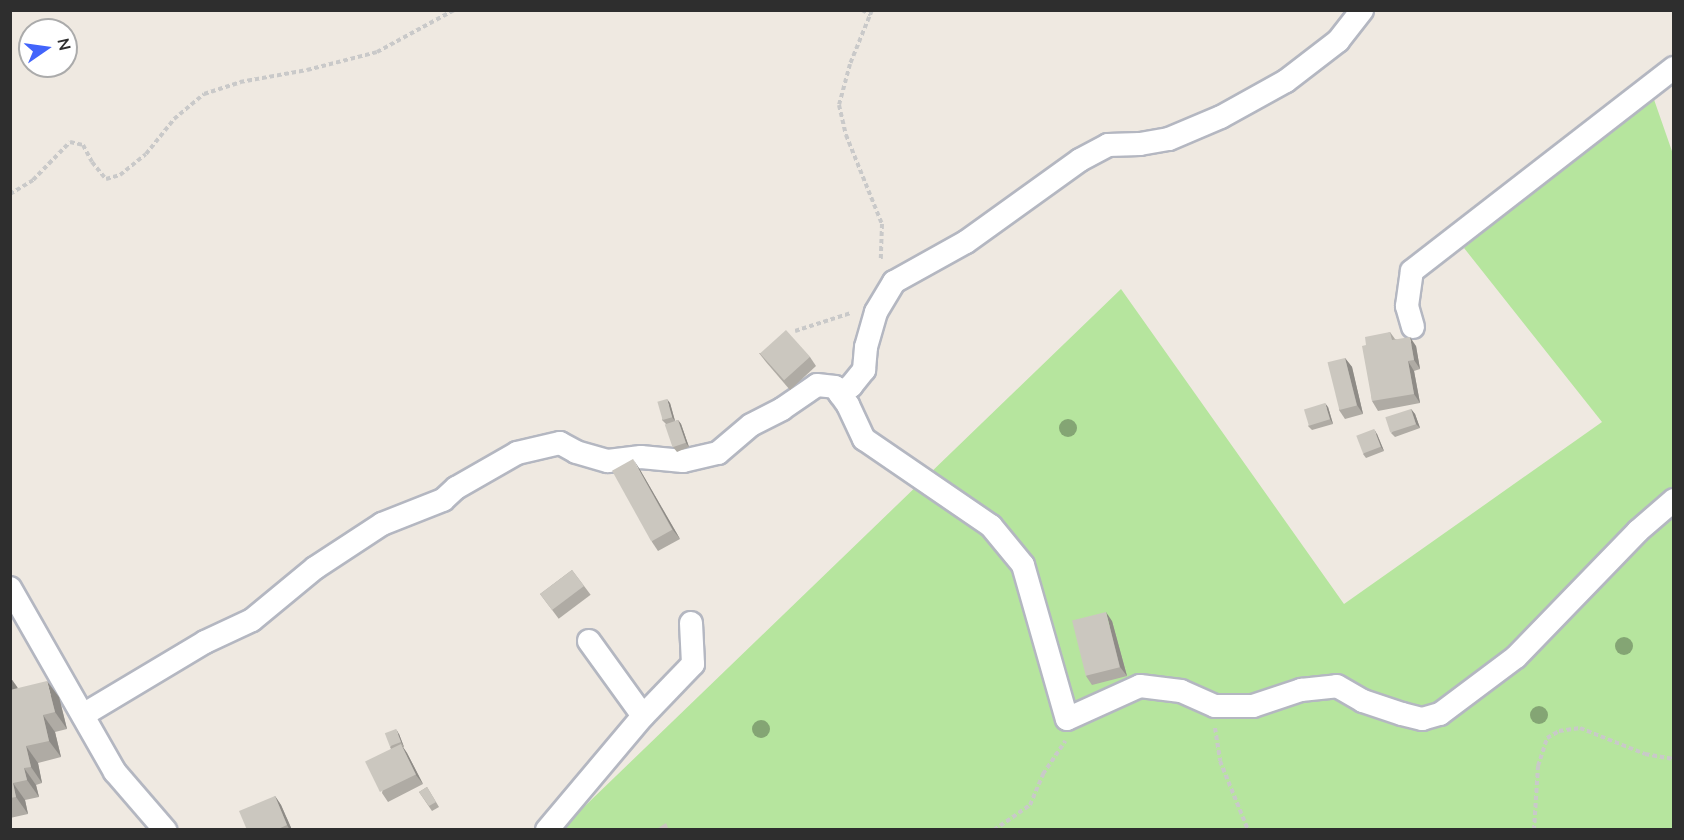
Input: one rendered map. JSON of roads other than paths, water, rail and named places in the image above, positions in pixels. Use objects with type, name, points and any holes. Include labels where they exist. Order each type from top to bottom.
[{"type":"street","points":[[840,394],[851,386],[864,370],[866,347],[876,312],[894,282],[966,242],[1080,160],[1108,145],[1140,144],[1169,139],[1221,117],[1286,81],[1338,41],[1362,10]]},
{"type":"street","points":[[1413,327],[1407,306],[1412,271],[1674,68]]},
{"type":"street","points":[[84,715],[205,642],[252,620],[315,568],[382,524],[442,500],[456,488],[517,453],[560,443],[576,452],[608,461],[641,457],[683,461],[718,453],[751,425],[782,409],[817,385],[835,387],[848,405],[864,439],[991,526],[1023,565],[1067,719],[1140,686],[1181,691],[1215,706],[1253,706],[1301,690],[1337,686],[1363,701],[1402,714],[1422,719],[1440,714],[1516,657],[1638,531],[1674,500]]},
{"type":"street","points":[[10,588],[115,772],[165,830]]},
{"type":"street","points":[[547,830],[643,716],[693,664],[691,623]]},
{"type":"street","points":[[590,641],[643,716]]}]
